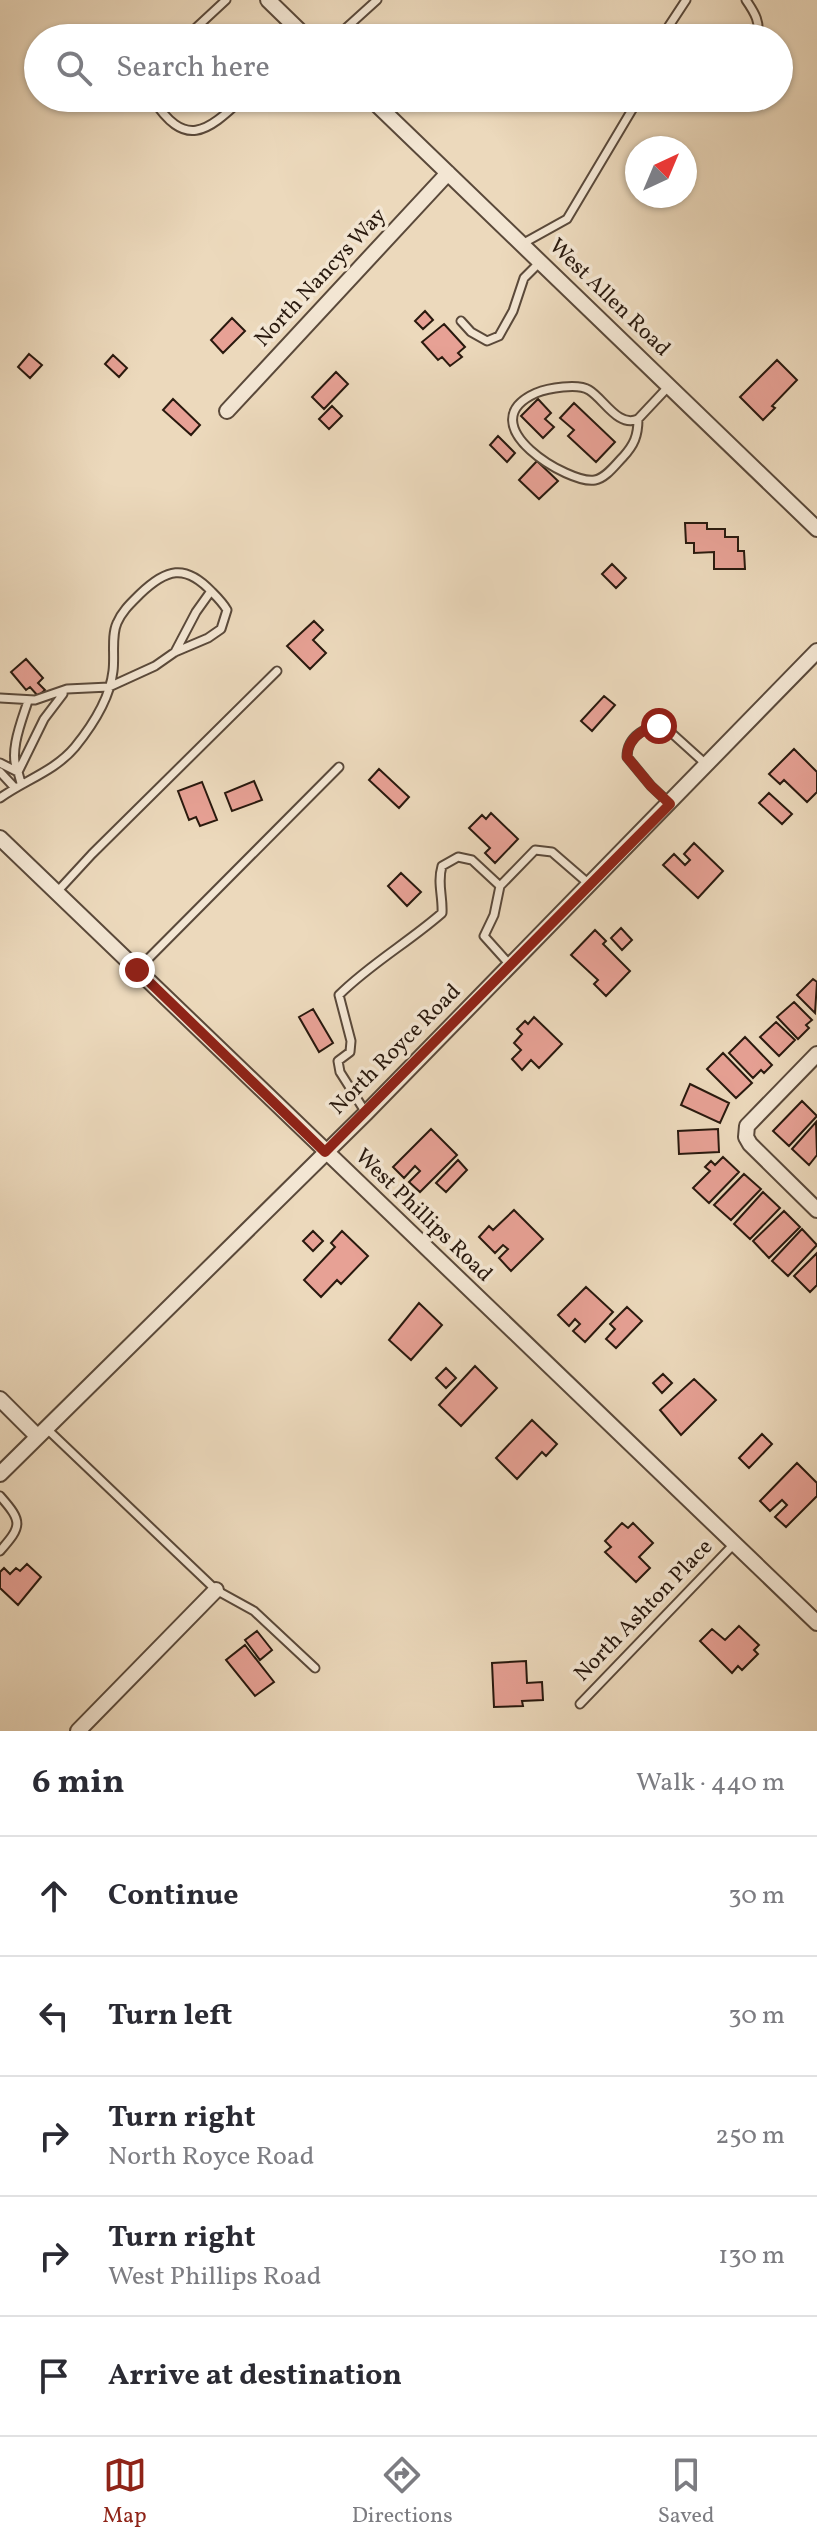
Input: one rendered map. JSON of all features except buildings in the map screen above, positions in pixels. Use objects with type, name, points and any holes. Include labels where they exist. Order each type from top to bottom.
[{"type":"street","points":[[268,0],[292,24]]},
{"type":"street","name":"West Allen Road","points":[[385,112],[817,529]]},
{"type":"street","name":"North Nancys Way","points":[[227,411],[448,173]]},
{"type":"street","name":"North Royce Road","points":[[0,1474],[366,1113],[591,886],[817,651]]},
{"type":"street","name":"West Phillips Road","points":[[0,838],[817,1623]]},
{"type":"street","points":[[817,1054],[747,1126],[746,1137],[817,1210]]},
{"type":"street","points":[[0,1399],[41,1432]]},
{"type":"street","points":[[78,1731],[216,1590]]},
{"type":"lane","points":[[200,24],[226,0]]},
{"type":"lane","points":[[350,24],[377,0]]},
{"type":"lane","points":[[670,24],[686,0]]},
{"type":"lane","points":[[746,0],[758,24]]},
{"type":"lane","points":[[162,112],[181,129],[198,132],[224,112]]},
{"type":"lane","points":[[522,244],[567,219],[631,112]]},
{"type":"lane","points":[[461,321],[471,332],[487,341],[499,336],[513,311],[524,278],[540,262]]},
{"type":"lane","points":[[638,419],[638,432],[633,445],[598,480],[586,481],[549,463],[520,441],[511,419],[517,408],[537,392],[579,386],[588,389],[624,420],[632,422],[669,386]]},
{"type":"lane","points":[[0,698],[28,701],[67,689],[109,687],[155,666],[175,652],[185,650],[221,629],[227,610],[196,577],[183,572],[156,579],[126,608],[116,625],[113,673],[109,687],[107,698],[76,746],[57,765],[0,798]]},
{"type":"lane","points":[[175,652],[211,591]]},
{"type":"lane","points":[[56,893],[277,671]]},
{"type":"lane","points":[[18,786],[18,772],[44,719],[67,689]]},
{"type":"lane","points":[[18,772],[14,765],[15,754],[28,701]]},
{"type":"lane","points":[[670,804],[627,757],[630,743],[646,729],[659,726],[666,728],[707,765]]},
{"type":"lane","points":[[0,763],[18,772]]},
{"type":"lane","points":[[137,970],[339,767]]},
{"type":"lane","points":[[0,772],[18,786]]},
{"type":"lane","points":[[511,966],[484,936],[494,915],[500,886],[535,850],[552,852],[591,886]]},
{"type":"lane","points":[[366,1113],[340,1072],[338,1061],[350,1052],[351,1041],[339,995],[442,913],[437,882],[442,866],[458,857],[472,860],[500,886]]},
{"type":"lane","points":[[41,1432],[216,1590],[254,1611],[315,1668]]},
{"type":"lane","points":[[0,1496],[14,1512],[18,1523],[17,1532],[0,1551]]},
{"type":"lane","name":"North Ashton Place","points":[[580,1704],[734,1544]]},
{"type":"route","points":[[137,970],[325,1152],[670,804],[627,757],[630,743],[646,729],[659,726]]}]
